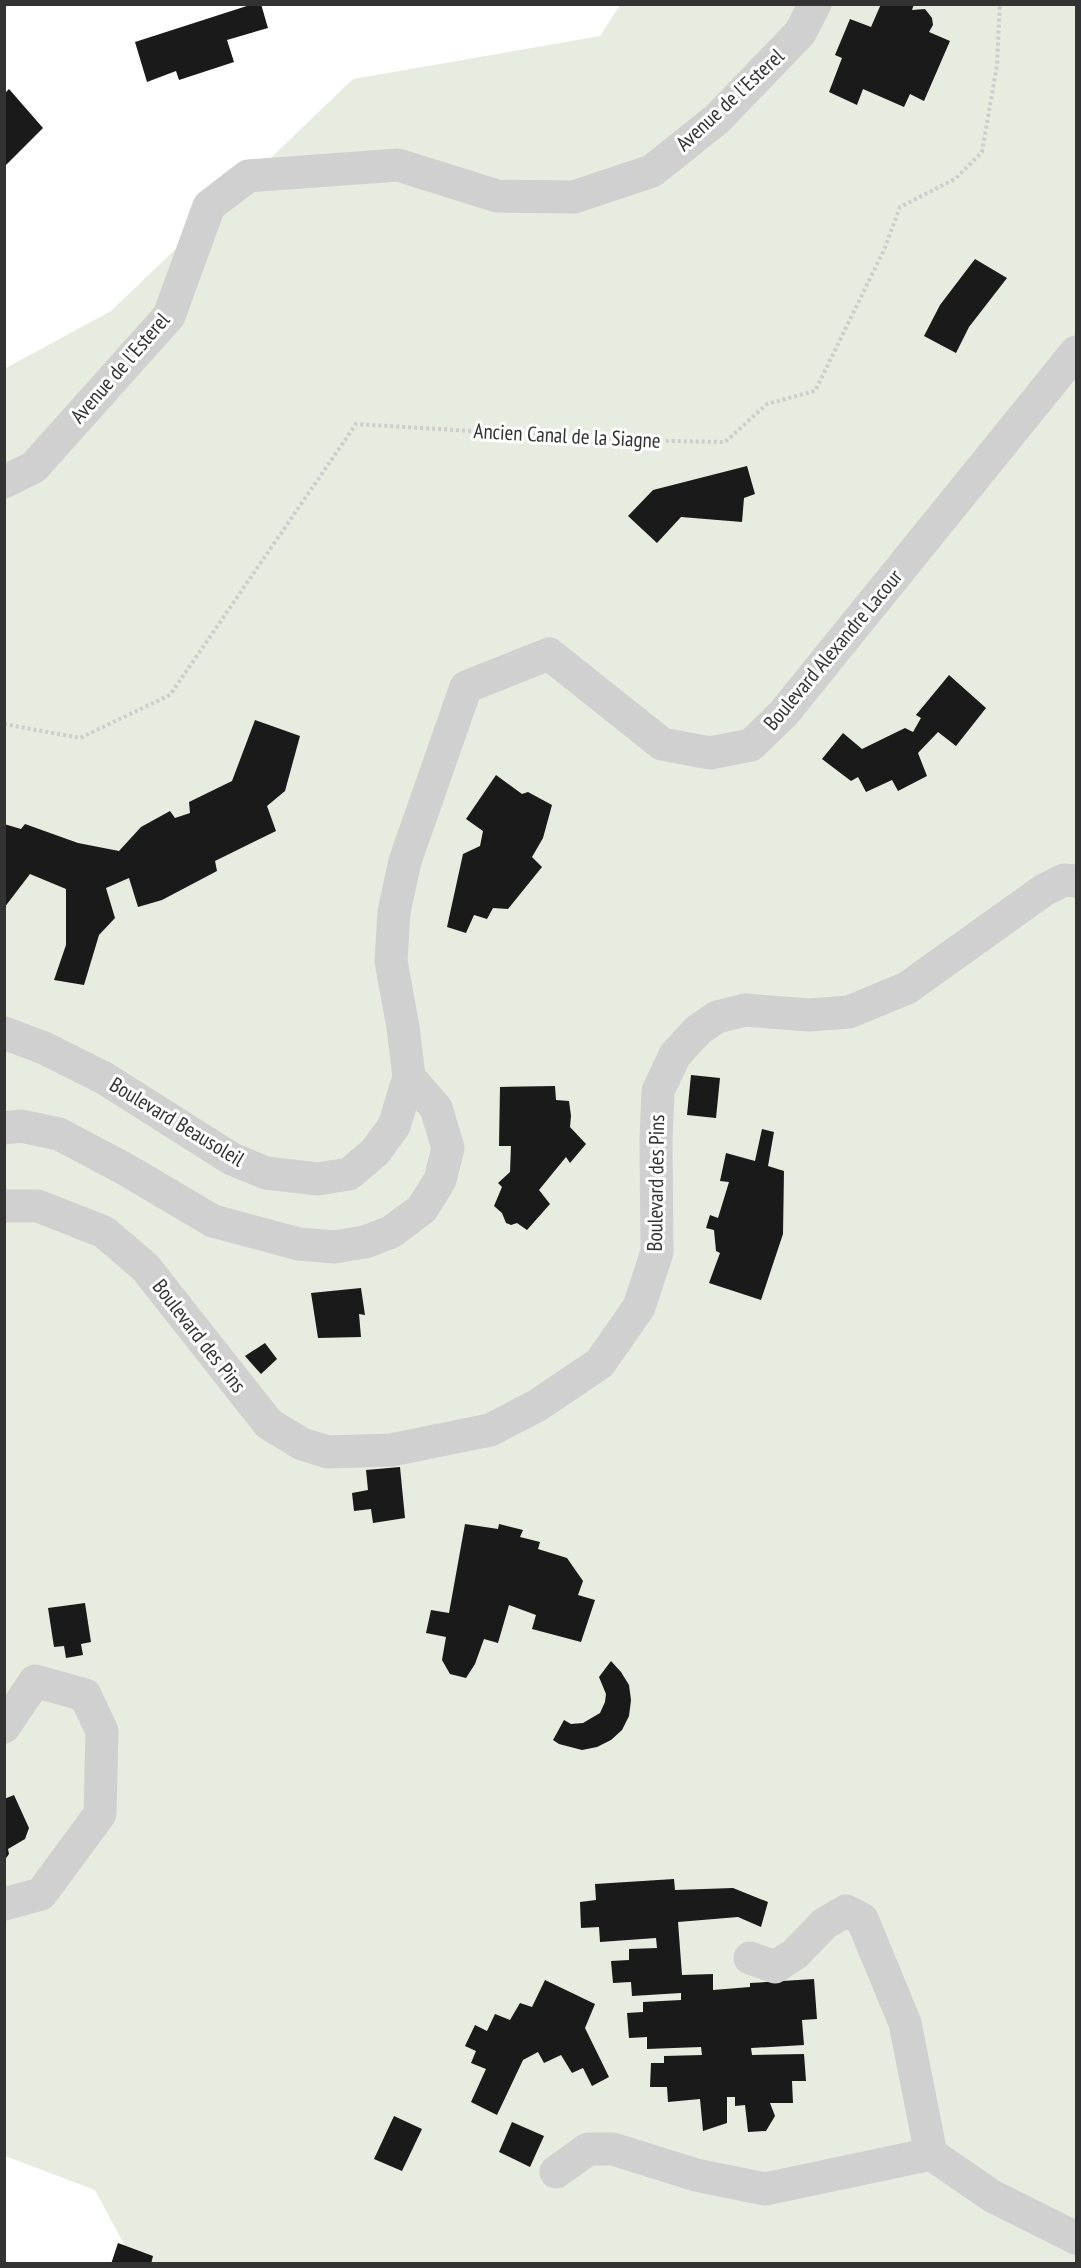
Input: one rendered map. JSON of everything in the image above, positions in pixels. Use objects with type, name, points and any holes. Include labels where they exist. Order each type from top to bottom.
[{"type":"street","name":"Avenue de l'Esterel","points":[[4,482],[34,467],[169,316],[209,206],[248,176],[398,165],[496,196],[574,197],[652,171],[725,110],[800,33],[815,4]]},
{"type":"street","name":"Boulevard Alexandre Lacour","points":[[409,1077],[391,961],[394,912],[405,861],[466,687],[549,654],[662,744],[710,753],[751,745],[783,714],[1077,352]]},
{"type":"street","name":"Boulevard des Pins","points":[[4,1206],[38,1206],[104,1232],[145,1268],[269,1424],[302,1444],[328,1452],[391,1450],[490,1430],[538,1406],[600,1363],[639,1307],[657,1252],[658,1092],[675,1054],[698,1030],[717,1017],[745,1010],[809,1015],[859,1008],[908,988],[1044,890],[1064,880],[1077,881]]},
{"type":"street","name":"Boulevard Beausoleil","points":[[4,1033],[44,1048],[104,1078],[232,1159],[266,1173],[318,1179],[349,1174],[375,1152],[394,1126],[409,1077]]},
{"type":"street","points":[[4,1128],[21,1126],[59,1134],[125,1169],[213,1221],[300,1244],[334,1247],[365,1242],[391,1232],[422,1209],[440,1180],[448,1148],[436,1108],[409,1077]]},
{"type":"street","points":[[4,1727],[34,1681],[84,1695],[102,1731],[100,1814],[40,1894],[4,1904]]},
{"type":"street","points":[[750,1958],[775,1966],[795,1954],[825,1923],[846,1911],[862,1919],[905,2023],[931,2154],[992,2196],[1077,2238]]},
{"type":"street","points":[[556,2172],[588,2149],[613,2149],[696,2175],[765,2189],[931,2154]]},
{"type":"path","name":"Ancien Canal de la Siagne","points":[[4,724],[80,738],[170,695],[356,424],[620,440],[725,442],[767,404],[815,391],[884,250],[900,207],[956,178],[982,152],[997,65],[1000,4]]},
{"type":"shaded area","points":[[620,5],[1076,5],[1076,2263],[134,2263],[95,2190],[5,2156],[4,369],[111,311],[353,79],[600,36]]},
{"type":"building","points":[[253,4],[261,4],[268,28],[227,40],[234,62],[179,80],[176,71],[147,82],[135,42]]},
{"type":"building","points":[[881,4],[914,4],[912,10],[925,9],[932,18],[933,25],[929,32],[950,41],[924,101],[910,94],[904,107],[863,89],[857,105],[829,92],[842,58],[835,55],[850,19],[871,27]]},
{"type":"building","points":[[9,89],[43,128],[4,167],[4,94]]},
{"type":"building","points":[[975,259],[1007,278],[969,327],[956,353],[924,336],[940,305]]},
{"type":"building","points":[[747,466],[755,494],[744,498],[742,522],[681,517],[657,543],[628,516],[653,490]]},
{"type":"building","points":[[949,675],[986,708],[956,746],[938,732],[918,753],[927,776],[898,791],[892,780],[866,792],[858,777],[851,781],[822,759],[843,733],[862,749],[905,728],[913,732],[921,718],[916,715]]},
{"type":"building","points":[[255,720],[300,736],[285,791],[267,806],[276,831],[215,861],[217,871],[162,900],[138,907],[129,878],[106,888],[115,918],[99,935],[84,985],[54,980],[66,945],[66,889],[30,874],[4,908],[4,824],[21,829],[25,824],[78,843],[119,851],[141,827],[170,811],[175,818],[190,813],[189,802],[232,781]]},
{"type":"building","points":[[496,775],[522,794],[528,792],[552,805],[543,838],[532,857],[542,867],[508,909],[493,908],[487,919],[474,915],[466,933],[447,927],[463,854],[480,846],[483,831],[466,819]]},
{"type":"building","points":[[691,1075],[720,1078],[716,1118],[687,1115]]},
{"type":"building","points":[[555,1086],[556,1100],[569,1101],[570,1127],[586,1144],[570,1163],[566,1157],[539,1190],[550,1204],[527,1230],[517,1223],[511,1225],[506,1223],[502,1213],[494,1206],[502,1187],[498,1183],[510,1172],[511,1146],[499,1146],[500,1087]]},
{"type":"building","points":[[762,1129],[774,1132],[768,1166],[784,1171],[783,1234],[761,1300],[709,1283],[720,1253],[716,1251],[714,1230],[706,1228],[710,1215],[718,1218],[729,1182],[720,1181],[726,1153],[755,1161]]},
{"type":"building","points":[[361,1288],[365,1315],[359,1314],[361,1337],[318,1338],[311,1293]]},
{"type":"building","points":[[265,1343],[277,1359],[261,1374],[245,1356]]},
{"type":"building","points":[[400,1467],[405,1518],[373,1523],[371,1509],[354,1511],[352,1493],[368,1490],[366,1470]]},
{"type":"building","points":[[465,1524],[498,1529],[499,1524],[523,1530],[520,1537],[540,1542],[538,1549],[567,1558],[583,1581],[578,1595],[595,1600],[581,1642],[532,1629],[536,1615],[509,1605],[498,1643],[484,1639],[475,1664],[466,1678],[450,1674],[442,1660],[446,1637],[426,1633],[431,1610],[449,1613]]},
{"type":"building","points":[[85,1603],[91,1642],[81,1644],[83,1655],[66,1658],[64,1646],[54,1647],[48,1608]]},
{"type":"building","points":[[611,1661],[629,1685],[631,1700],[629,1716],[622,1730],[611,1740],[597,1747],[582,1750],[559,1744],[553,1740],[564,1720],[571,1724],[583,1723],[600,1713],[606,1694],[599,1677]]},
{"type":"building","points":[[14,1795],[29,1828],[25,1839],[8,1849],[9,1854],[4,1861],[4,1799]]},
{"type":"building","points":[[674,1879],[675,1890],[733,1888],[768,1902],[761,1927],[738,1917],[678,1922],[682,1975],[713,1974],[713,1990],[750,1987],[750,1983],[814,1979],[817,2019],[802,2020],[804,2045],[751,2048],[752,2055],[804,2054],[806,2081],[792,2081],[793,2103],[770,2103],[775,2116],[766,2131],[748,2132],[745,2105],[735,2106],[735,2097],[727,2097],[727,2123],[703,2131],[700,2099],[668,2102],[667,2087],[650,2087],[651,2063],[664,2063],[664,2056],[702,2055],[701,2047],[647,2049],[647,2037],[629,2038],[627,2013],[643,2012],[643,2002],[681,2000],[681,1993],[632,1996],[631,1982],[613,1983],[611,1961],[629,1960],[629,1949],[657,1948],[656,1938],[600,1942],[599,1927],[581,1928],[580,1902],[596,1900],[595,1884]]},
{"type":"building","points":[[545,1980],[595,2004],[585,2028],[609,2077],[592,2086],[583,2068],[572,2073],[561,2055],[544,2063],[538,2052],[523,2060],[497,2115],[471,2102],[486,2069],[471,2063],[476,2051],[465,2046],[475,2025],[487,2031],[495,2014],[510,2020],[520,2003],[532,2007]]},
{"type":"building","points":[[394,2116],[422,2129],[402,2171],[374,2159]]},
{"type":"building","points":[[512,2122],[544,2136],[530,2167],[499,2152]]},
{"type":"building","points":[[118,2243],[153,2256],[151,2264],[111,2264]]}]
